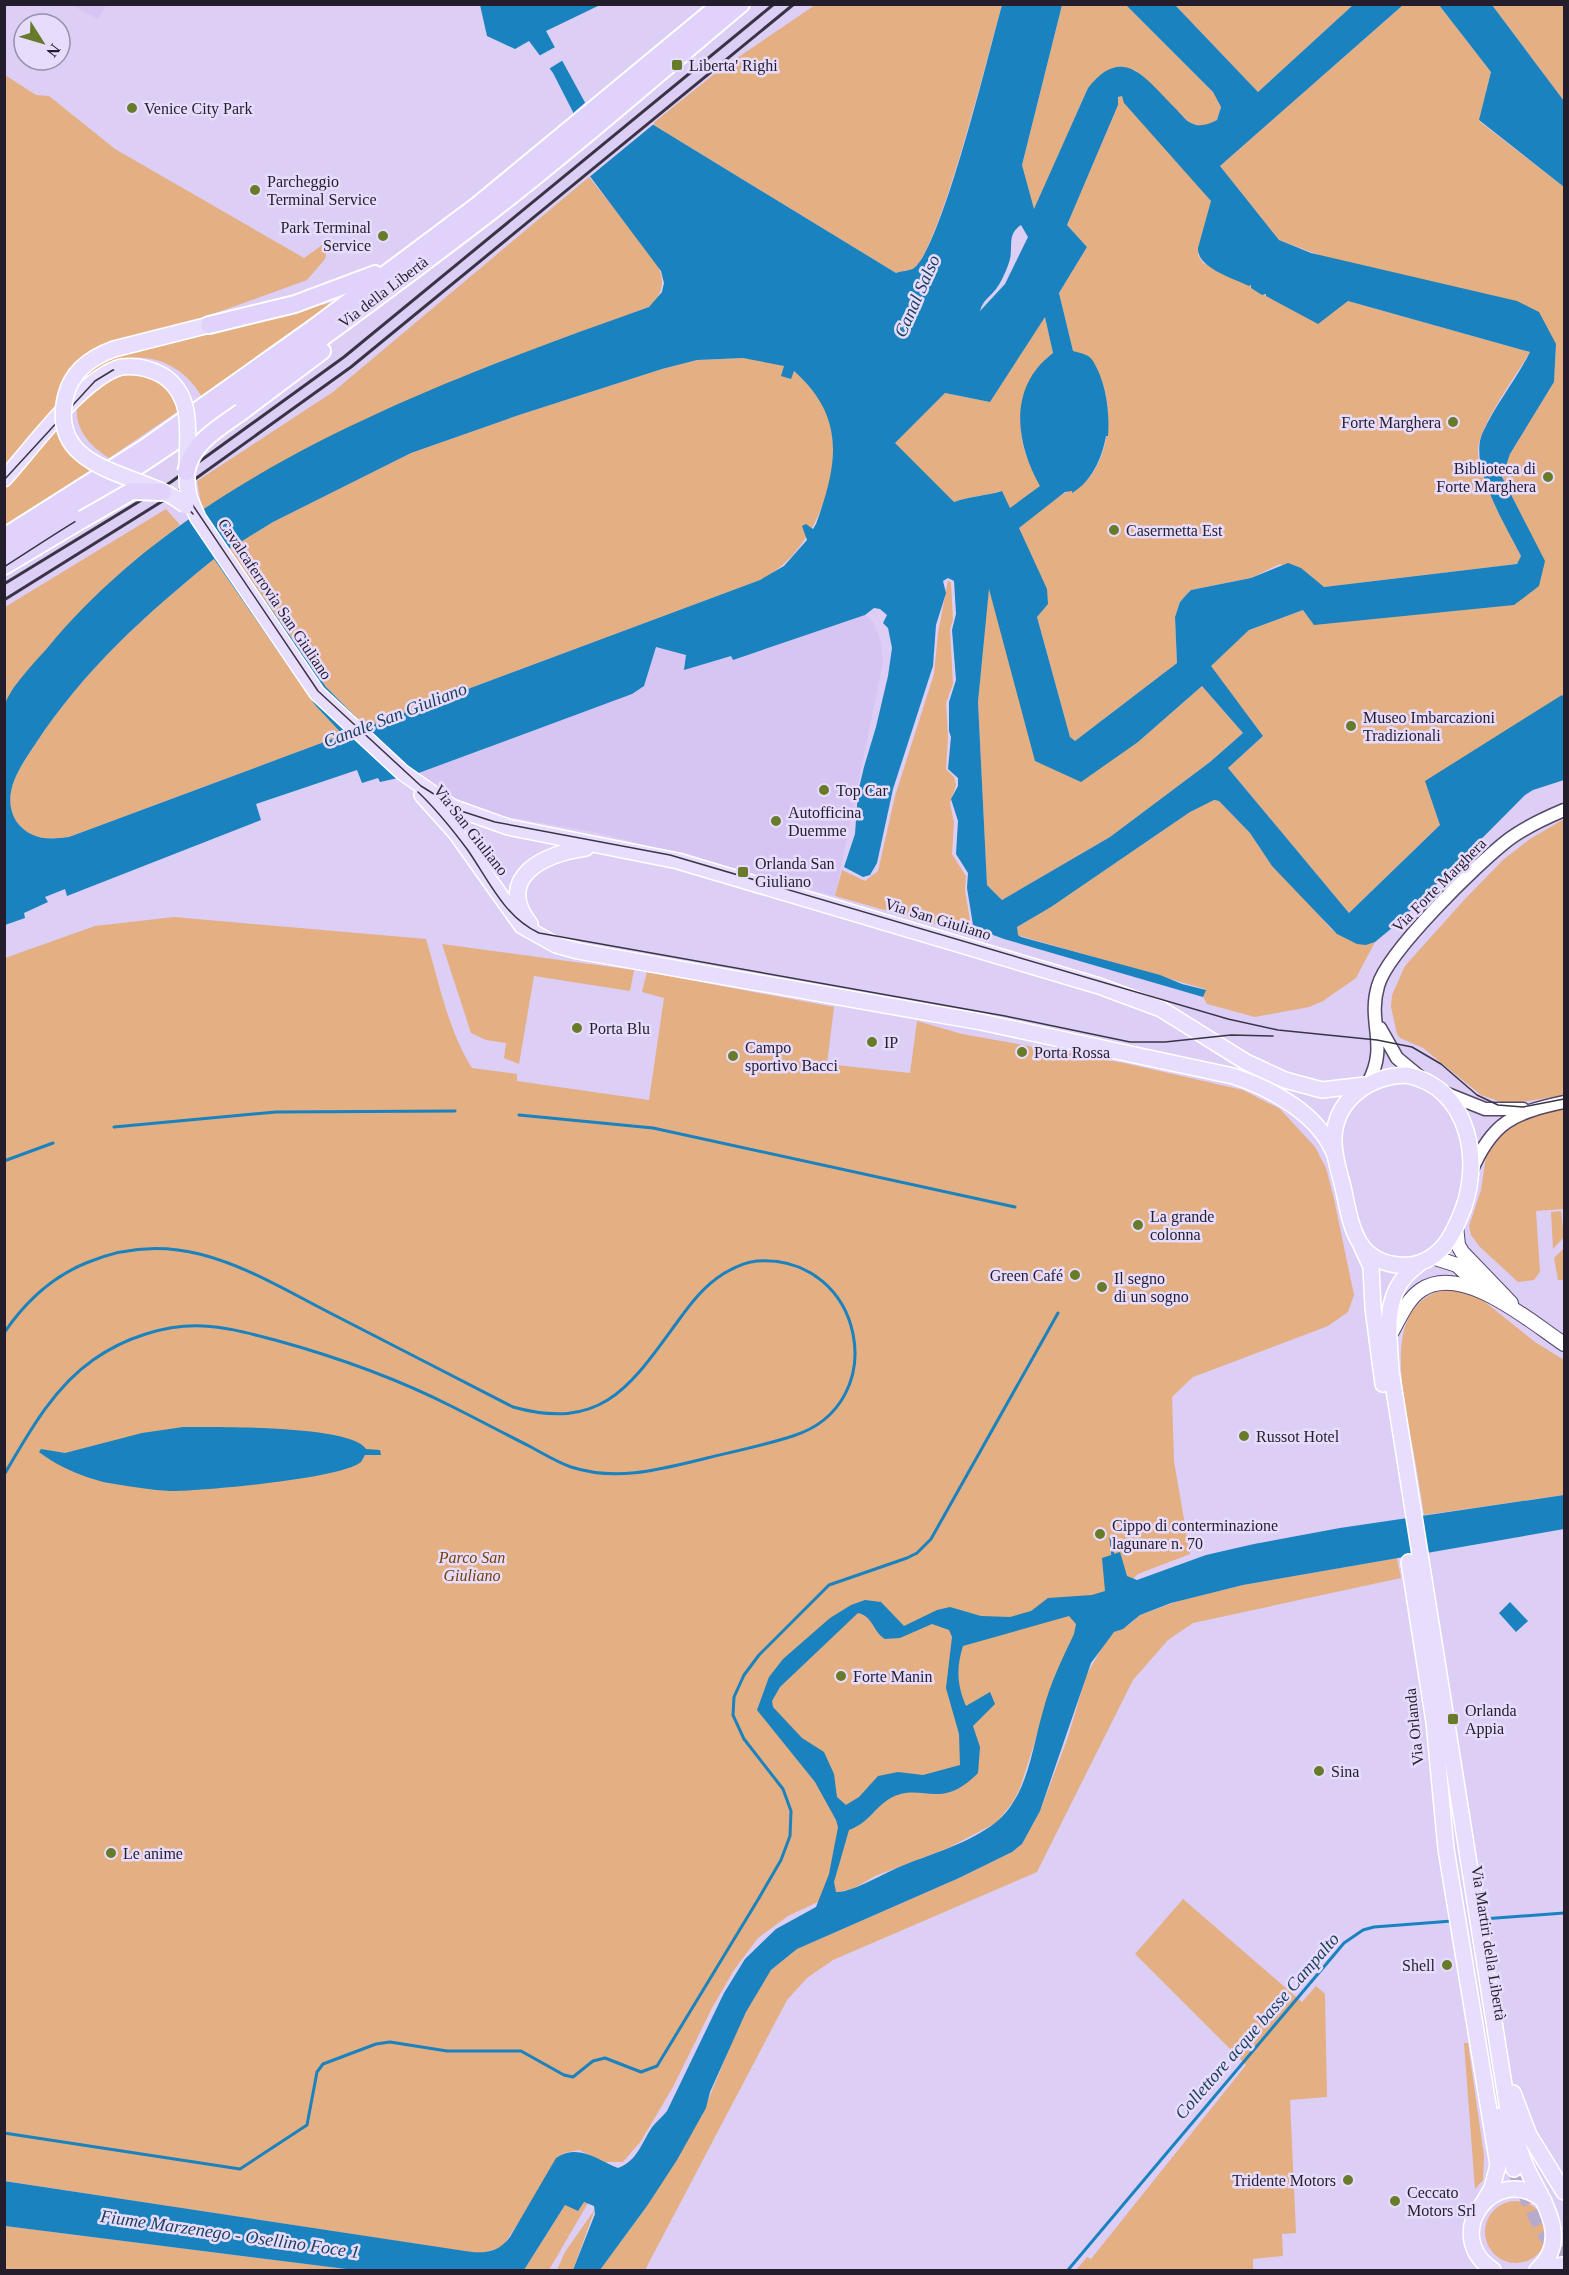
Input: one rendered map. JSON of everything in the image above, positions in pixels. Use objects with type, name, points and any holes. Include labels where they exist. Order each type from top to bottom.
[{"type":"highway","name":"Via della Libertà","points":[[4,537],[102,476],[217,398],[540,163],[639,80],[721,4]]},
{"type":"highway","name":"Via della Libertà","points":[[639,80],[741,4]]},
{"type":"highway","name":"Via della Libertà","points":[[4,550],[110,486],[224,408],[489,213],[540,163]]},
{"type":"highway","points":[[186,472],[189,461],[201,442],[418,278],[540,163]]},
{"type":"highway","points":[[209,325],[295,304],[401,263]]},
{"type":"highway","points":[[4,566],[132,491],[163,492]]},
{"type":"main road","name":"Cavalcaferrovia San Giuliano","points":[[198,518],[178,499],[92,463],[75,447],[67,430],[64,405],[71,382],[87,362],[114,349],[209,325]]},
{"type":"main road","name":"Cavalcaferrovia San Giuliano","points":[[4,479],[85,389],[102,374],[121,367],[138,366],[153,370],[171,381],[180,393],[187,416],[186,472],[189,497],[198,518],[269,626],[317,693],[406,776]]},
{"type":"main road","name":"Via San Giuliano","points":[[406,776],[442,801],[480,819],[678,861],[1099,986],[1167,1012],[1246,1062],[1307,1088],[1330,1090],[1367,1084]]},
{"type":"main road","name":"Via San Giuliano","points":[[406,776],[456,833],[517,920],[529,931],[547,940],[578,951],[981,1023],[1233,1076],[1258,1085],[1302,1113],[1323,1132],[1335,1155]]},
{"type":"main road","points":[[547,940],[530,925],[520,910],[518,897],[522,879],[535,865],[553,855],[578,849],[604,847]]},
{"type":"main road","points":[[1426,1260],[1442,1249],[1456,1227],[1467,1199],[1471,1173],[1470,1147],[1463,1121],[1445,1093],[1423,1079],[1397,1076],[1367,1084],[1347,1103],[1337,1120],[1334,1137],[1335,1155],[1352,1225],[1367,1252],[1387,1263],[1395,1265],[1426,1260],[1457,1265],[1496,1300]]},
{"type":"main road","points":[[1456,1227],[1458,1245],[1462,1252],[1527,1319]]},
{"type":"main road","name":"Via Orlanda","points":[[1360,1243],[1372,1274],[1373,1308],[1405,1502],[1469,1930],[1498,2165],[1492,2188],[1472,2223],[1473,2244],[1478,2257],[1493,2271]]},
{"type":"main road","name":"Via Orlanda","points":[[1405,1502],[1392,1378],[1389,1317],[1394,1292],[1402,1277],[1426,1260]]},
{"type":"main road","points":[[1390,1335],[1408,1303],[1420,1290],[1430,1285],[1448,1282],[1464,1285],[1496,1300],[1564,1344]]},
{"type":"main road","name":"Via Orlanda","points":[[1415,1568],[1434,1722],[1439,1790],[1469,1930],[1501,2053]]},
{"type":"main road","name":"Via Martiri della Libertà","points":[[1469,1930],[1498,2110],[1514,2169]]},
{"type":"main road","points":[[1501,2053],[1529,2135],[1564,2192]]},
{"type":"main road","points":[[1501,2053],[1508,2110],[1516,2139],[1531,2177],[1557,2218],[1556,2247],[1549,2260],[1538,2270]]},
{"type":"main road","points":[[1482,2205],[1499,2192],[1514,2189],[1534,2194],[1557,2218]]},
{"type":"main road","points":[[1538,2270],[1564,2265]]},
{"type":"street","name":"Via Forte Marghera","points":[[1367,1084],[1379,1058],[1375,1014],[1377,990],[1382,974],[1404,944],[1507,841],[1564,810]]},
{"type":"street","points":[[1375,1014],[1383,1035],[1397,1058],[1423,1079]]},
{"type":"street","points":[[1445,1093],[1485,1109],[1537,1108],[1564,1102]]},
{"type":"street","points":[[1471,1173],[1485,1142],[1498,1126],[1537,1108]]},
{"type":"shaded area","points":[[72,5],[106,5],[98,19]]},
{"type":"shaded area","points":[[865,615],[873,622],[881,642],[883,662],[835,896],[595,832],[491,814],[440,792],[419,773],[632,694],[644,685],[656,647],[686,655],[731,656],[733,660]]},
{"type":"green space","points":[[815,5],[1002,5],[963,145],[937,225],[925,253],[910,270],[896,273],[652,124],[718,71]]},
{"type":"green space","points":[[1062,5],[1126,5],[1213,92],[1221,107],[1217,120],[1206,126],[1191,124],[1135,70],[1088,88],[1034,210],[1022,165]]},
{"type":"green space","points":[[1175,5],[1353,5],[1258,92]]},
{"type":"green space","points":[[1403,5],[1439,5],[1491,72],[1479,121],[1564,187],[1564,697],[1562,695],[1440,825],[1349,913],[1228,768],[1263,736],[1210,666],[1249,630],[1303,610],[1544,561],[1502,477],[1510,454],[1554,382],[1556,344],[1279,240],[1220,166]]},
{"type":"green space","points":[[1492,5],[1564,5],[1564,101]]},
{"type":"green space","points":[[5,75],[36,95],[49,96],[115,149],[304,258],[329,240],[325,259],[307,280],[188,323],[109,344],[85,356],[69,374],[58,393],[57,410],[5,468]]},
{"type":"green space","name":"Forte Marghera","points":[[1122,96],[1212,202],[1198,255],[1203,263],[1250,285],[1251,288],[1318,323],[1348,301],[1530,352],[1485,427],[1478,449],[1482,473],[1488,488],[1521,556],[1517,564],[1324,587],[1280,564],[1251,578],[1191,590],[1180,602],[1175,617],[1177,663],[1075,741],[1070,737],[1037,617],[1019,528],[1063,494],[1087,480],[1099,463],[1104,446],[1108,427],[1105,389],[1098,373],[1087,360],[1073,351],[1059,293],[1087,247],[1067,225],[1118,105],[1117,97]]},
{"type":"green space","points":[[589,177],[658,265],[662,278],[661,290],[649,307],[484,368],[202,510],[197,481],[333,392]]},
{"type":"green space","points":[[334,302],[202,397],[191,382],[177,370],[162,362],[146,358],[129,358],[113,362],[97,371],[83,384],[88,371],[110,355]]},
{"type":"green space","points":[[1045,316],[1053,353],[1038,370],[1032,383],[1026,397],[1021,423],[1028,460],[1041,486],[1010,508],[1001,491],[954,502],[894,443],[945,393],[990,402]]},
{"type":"green space","points":[[743,358],[774,363],[791,370],[815,390],[828,417],[833,447],[830,479],[820,511],[805,539],[784,563],[760,580],[366,727],[326,687],[229,549],[273,522],[411,453],[662,369],[697,360]]},
{"type":"green space","points":[[133,372],[163,384],[173,396],[177,412],[109,458],[95,448],[84,435],[78,421],[77,403],[114,375]]},
{"type":"green space","points":[[60,426],[69,449],[90,472],[5,527],[5,489]]},
{"type":"green space","points":[[166,509],[180,525],[158,542],[5,704],[5,607]]},
{"type":"green space","points":[[214,559],[315,705],[343,735],[69,837],[47,838],[27,832],[16,821],[12,811],[11,790],[19,770],[36,743],[74,691],[95,667],[140,622]]},
{"type":"green space","points":[[948,580],[951,583],[953,620],[950,629],[953,684],[946,703],[948,737],[946,769],[954,777],[956,785],[950,803],[954,822],[952,854],[966,876],[965,890],[971,927],[977,929],[969,934],[835,896],[842,870],[865,881],[878,871],[895,796],[934,674],[938,633]]},
{"type":"green space","points":[[989,587],[1036,762],[1138,742],[1202,686],[1243,733],[1210,762],[1110,837],[1002,900],[987,885],[978,702]]},
{"type":"green space","points":[[1213,800],[1219,801],[1250,833],[1272,866],[1304,897],[1331,929],[1347,939],[1366,945],[1375,942],[1356,978],[1323,1001],[1309,1007],[1255,1017],[1207,1004],[1203,997],[1205,989],[1017,935],[1017,927],[1051,907],[1190,812]]},
{"type":"green space","points":[[1564,819],[1564,1095],[1504,1103],[1481,1095],[1423,1048],[1400,1038],[1391,1007],[1392,995],[1405,966],[1503,860],[1530,839]]},
{"type":"green space","name":"Parco San Giuliano","points":[[174,917],[426,939],[450,1022],[472,1068],[517,1074],[517,1081],[649,1100],[664,998],[642,992],[647,972],[834,1007],[827,1064],[910,1073],[917,1021],[962,1034],[1124,1063],[1243,1090],[1280,1109],[1315,1147],[1326,1168],[1334,1199],[1354,1295],[1348,1312],[1328,1326],[1193,1377],[1172,1397],[1174,1461],[1190,1554],[1138,1574],[1089,1621],[1056,1676],[1020,1788],[1013,1802],[996,1823],[946,1849],[875,1876],[855,1888],[839,1892],[788,1916],[758,1938],[734,1970],[712,2008],[673,2087],[641,2141],[623,2162],[604,2162],[579,2150],[564,2153],[503,2246],[482,2254],[5,2181],[5,958],[95,926]]},
{"type":"green space","points":[[442,944],[634,970],[630,991],[534,976],[519,1064],[504,1058],[506,1043],[486,1040],[471,1033]]},
{"type":"green space","points":[[1564,1107],[1564,1209],[1536,1211],[1540,1272],[1534,1280],[1518,1282],[1480,1247],[1471,1235],[1469,1226],[1481,1190],[1486,1156],[1491,1142],[1509,1122]]},
{"type":"green space","points":[[1561,1211],[1564,1237],[1553,1249],[1551,1212]]},
{"type":"green space","points":[[1563,1249],[1564,1280],[1558,1280],[1554,1258]]},
{"type":"green space","points":[[1448,1289],[1480,1298],[1535,1342],[1564,1360],[1564,1495],[1424,1515],[1403,1393],[1401,1348],[1405,1328],[1413,1310],[1427,1297]]},
{"type":"green space","points":[[1397,1558],[1401,1578],[1193,1623],[1168,1640],[1133,1680],[1037,1872],[833,1960],[807,1978],[787,2000],[645,2270],[600,2270],[647,2206],[702,2115],[753,1997],[771,1970],[797,1949],[959,1878],[1012,1852],[1022,1844],[1040,1811],[1068,1737],[1086,1676],[1109,1635],[1130,1624],[1140,1615],[1181,1600],[1243,1585]]},
{"type":"green space","points":[[1183,1899],[1302,2002],[1316,1986],[1325,1994],[1327,2097],[1290,2100],[1296,2233],[1282,2234],[1283,2256],[1253,2259],[1253,2270],[1076,2270],[1087,2257],[1091,2259],[1246,2065],[1135,1954]]},
{"type":"green space","points":[[1464,2043],[1468,2043],[1484,2156],[1483,2180],[1475,2189]]},
{"type":"green space","points":[[1516,2201],[1528,2203],[1538,2210],[1545,2220],[1547,2232],[1545,2244],[1538,2254],[1528,2261],[1516,2263],[1504,2261],[1494,2254],[1487,2244],[1485,2232],[1487,2220],[1494,2210],[1504,2203]]},
{"type":"green space","points":[[588,2203],[549,2270],[524,2270],[565,2205]]},
{"type":"green space","points":[[595,2209],[573,2270],[557,2270],[565,2252]]},
{"type":"green space","points":[[5,2226],[354,2270],[5,2270]]},
{"type":"water","name":"Canal Salso","points":[[480,5],[600,5],[546,31],[588,108],[652,124],[896,273],[914,268],[925,252],[938,224],[964,145],[1002,5],[1062,5],[1022,165],[1034,209],[1088,88],[1101,75],[1113,68],[1124,67],[1145,78],[1191,123],[1201,125],[1217,120],[1221,107],[1213,92],[1126,5],[1175,5],[1258,92],[1353,5],[1403,5],[1220,166],[1279,240],[1311,253],[1517,301],[1539,312],[1556,344],[1554,382],[1510,454],[1502,477],[1545,561],[1539,586],[1514,605],[1314,625],[1303,610],[1249,630],[1211,666],[1263,736],[1228,768],[1349,913],[1440,825],[1425,781],[1562,695],[1564,697],[1564,780],[1525,795],[1398,923],[1375,942],[1366,945],[1357,944],[1337,934],[1272,866],[1250,833],[1219,801],[1214,800],[1190,812],[1051,907],[1017,927],[1018,935],[1021,937],[1206,990],[1203,997],[1004,939],[977,929],[973,925],[967,888],[968,873],[956,854],[958,821],[951,799],[958,786],[958,778],[948,769],[951,737],[949,702],[956,680],[952,630],[956,614],[954,581],[948,578],[943,581],[946,593],[936,625],[933,666],[893,789],[877,863],[870,875],[863,877],[844,867],[855,834],[858,792],[876,727],[892,648],[888,628],[883,623],[887,615],[880,609],[874,608],[865,615],[733,660],[731,656],[684,670],[686,655],[656,647],[644,686],[632,694],[416,774],[380,782],[378,778],[362,783],[357,770],[256,804],[261,820],[67,896],[65,889],[45,897],[48,902],[24,913],[25,918],[5,925],[3,730],[7,699],[49,646],[108,584],[175,529],[248,481],[325,439],[405,401],[487,367],[649,307],[662,292],[664,283],[661,271],[571,151],[573,112],[553,73],[529,41],[515,49],[487,36]],"holes":[[[1122,96],[1124,103],[1211,201],[1198,248],[1203,261],[1217,272],[1251,285],[1251,288],[1262,295],[1266,294],[1318,324],[1348,301],[1530,352],[1488,422],[1479,445],[1480,461],[1490,495],[1521,556],[1517,564],[1324,587],[1301,568],[1288,563],[1251,578],[1191,590],[1180,602],[1175,617],[1177,663],[1075,741],[1070,737],[1037,617],[1048,604],[1047,589],[1019,528],[1065,492],[1072,491],[1072,493],[1085,483],[1102,453],[1106,436],[1108,436],[1108,407],[1101,378],[1089,357],[1073,351],[1059,293],[1087,247],[1067,225],[1118,105],[1118,97]],[[1021,225],[1028,237],[1005,284],[980,311],[1004,275],[1010,259],[1012,236]],[[1045,317],[1053,353],[1038,367],[1028,382],[1020,416],[1025,451],[1040,486],[1010,508],[1002,491],[954,502],[895,443],[945,393],[990,402]],[[743,358],[784,366],[781,376],[791,379],[794,371],[811,388],[830,424],[833,442],[832,461],[824,502],[816,524],[813,529],[806,524],[802,526],[807,540],[784,566],[760,580],[366,727],[326,687],[229,549],[273,522],[411,453],[519,415],[697,360]],[[214,559],[315,705],[343,735],[69,837],[47,838],[27,832],[16,821],[10,800],[14,780],[24,761],[74,691],[95,667],[164,601]],[[989,589],[1035,761],[1081,782],[1138,742],[1202,686],[1243,733],[1210,762],[1110,837],[1002,900],[987,885],[978,702]]]},
{"type":"water","points":[[1439,5],[1492,5],[1564,101],[1564,187],[1479,120],[1491,72]]},
{"type":"water","points":[[183,1427],[310,1431],[355,1441],[366,1449],[380,1450],[381,1455],[365,1455],[361,1462],[348,1468],[300,1479],[170,1491],[85,1477],[39,1452],[41,1449],[65,1453],[142,1433]]},
{"type":"water","name":"Fiume Marzenego - Osellino Foce 1","points":[[1564,1495],[1564,1529],[1243,1585],[1171,1603],[1140,1615],[1123,1629],[1114,1632],[1091,1663],[1040,1811],[1022,1844],[1012,1852],[959,1878],[797,1949],[771,1970],[746,2012],[710,2092],[706,2108],[677,2160],[647,2206],[600,2270],[573,2270],[595,2214],[594,2206],[584,2202],[578,2211],[565,2205],[524,2270],[354,2270],[5,2226],[4,2181],[465,2251],[484,2252],[501,2246],[510,2237],[556,2158],[572,2152],[580,2152],[618,2168],[635,2156],[653,2126],[667,2111],[724,1993],[745,1959],[776,1929],[816,1907],[829,1874],[838,1827],[836,1820],[815,1782],[757,1710],[769,1677],[783,1659],[830,1618],[851,1605],[865,1600],[881,1602],[904,1626],[937,1610],[950,1607],[981,1616],[1010,1617],[1031,1611],[1048,1598],[1092,1595],[1105,1591],[1102,1558],[1120,1552],[1127,1576],[1137,1580],[1206,1555],[1340,1528]],"holes":[[[858,1613],[867,1617],[885,1639],[900,1638],[932,1624],[949,1630],[952,1637],[946,1688],[959,1734],[960,1765],[923,1775],[898,1772],[878,1776],[859,1797],[846,1805],[837,1797],[834,1774],[824,1752],[802,1738],[773,1707],[772,1701],[780,1687]],[[1069,1616],[1076,1624],[1074,1634],[1049,1691],[1022,1786],[1006,1812],[985,1830],[963,1842],[904,1865],[860,1886],[836,1892],[834,1882],[849,1830],[862,1823],[889,1799],[900,1794],[941,1794],[964,1785],[978,1773],[980,1747],[973,1726],[995,1704],[990,1692],[966,1706],[958,1676],[963,1646]]]},
{"type":"water","points":[[1510,1602],[1528,1621],[1516,1632],[1499,1613]]},
{"type":"pier","points":[[557,46],[565,59],[547,70],[537,57]]},
{"type":"pier","points":[[587,101],[590,105],[632,109],[655,123],[587,179],[569,152],[570,116]]},
{"type":"waterway","points":[[114,1127],[276,1112],[455,1111]]},
{"type":"waterway","points":[[519,1115],[653,1128],[1015,1207]]},
{"type":"waterway","points":[[4,1161],[53,1143]]},
{"type":"waterway","points":[[4,1333],[40,1292],[62,1275],[86,1263],[121,1252],[154,1248],[186,1251],[216,1259],[277,1285],[513,1407],[544,1413],[570,1413],[592,1408],[612,1397],[645,1365],[704,1289],[731,1270],[757,1261],[793,1265],[822,1281],[842,1305],[853,1334],[854,1365],[845,1394],[825,1419],[793,1436],[656,1470],[622,1474],[588,1471],[566,1465],[432,1396],[344,1361],[230,1329],[203,1326],[175,1327],[146,1334],[118,1345],[79,1371],[42,1413],[4,1475]]},
{"type":"waterway","points":[[4,2133],[240,2169],[307,2125],[317,2072],[323,2064],[376,2044],[390,2042],[447,2051],[521,2051],[564,2075],[573,2077],[593,2061],[605,2058],[641,2072],[657,2066],[781,1860],[790,1836],[791,1811],[783,1789],[744,1739],[733,1715],[734,1697],[744,1675],[759,1655],[829,1585],[907,1558],[917,1553],[931,1539],[1058,1313]]},
{"type":"waterway","points":[[1111,1538],[1113,1557]]},
{"type":"waterway","name":"Collettore acque basse Campalto","points":[[1483,1919],[1564,1913]]},
{"type":"waterway","name":"Collettore acque basse Campalto","points":[[1068,2270],[1344,1943],[1363,1930],[1374,1927],[1452,1921]]},
{"type":"tunnel","points":[[1514,2169],[1542,2230],[1564,2261]]},
{"type":"tram line","points":[[4,480],[95,381],[113,370],[142,368],[167,380],[179,394],[185,408],[185,480],[190,501],[318,691],[421,786],[461,811],[495,822],[670,855],[1228,1019],[1278,1030],[1377,1040],[1412,1047],[1441,1064],[1477,1095],[1498,1105],[1523,1107],[1564,1099]]},
{"type":"tram line","points":[[4,567],[92,511],[140,490],[163,492],[182,503],[193,514]]},
{"type":"tram line","points":[[418,792],[467,849],[506,907],[527,926],[539,933],[1005,1016],[1130,1042],[1165,1042],[1231,1035],[1273,1036]]},
{"type":"railway","points":[[4,584],[171,482],[344,357],[774,4]]},
{"type":"railway","points":[[4,600],[177,492],[351,367],[794,4]]},
{"type":"place","name":"Liberta' Righi","points":[[677,65]]},
{"type":"place","name":"Venice City Park","points":[[132,108]]},
{"type":"place","name":"Parcheggio Terminal Service","points":[[255,190]]},
{"type":"place","name":"Park Terminal Service","points":[[383,236]]},
{"type":"place","name":"Forte Marghera","points":[[1453,422]]},
{"type":"place","name":"Biblioteca di Forte Marghera","points":[[1548,477]]},
{"type":"place","name":"Casermetta Est","points":[[1114,530]]},
{"type":"place","name":"Museo Imbarcazioni Tradizionali","points":[[1351,726]]},
{"type":"place","name":"Top Car","points":[[824,790]]},
{"type":"place","name":"Autofficina Duemme","points":[[776,821]]},
{"type":"place","name":"Orlanda San Giuliano","points":[[743,872]]},
{"type":"place","name":"Porta Blu","points":[[577,1028]]},
{"type":"place","name":"IP","points":[[872,1042]]},
{"type":"place","name":"Porta Rossa","points":[[1022,1052]]},
{"type":"place","name":"Campo sportivo Bacci","points":[[733,1056]]},
{"type":"place","name":"La grande colonna","points":[[1138,1225]]},
{"type":"place","name":"Green Café","points":[[1075,1275]]},
{"type":"place","name":"Il segno di un sogno","points":[[1102,1287]]},
{"type":"place","name":"Russot Hotel","points":[[1244,1436]]},
{"type":"place","name":"Cippo di conterminazione lagunare n. 70","points":[[1100,1534]]},
{"type":"place","name":"Forte Manin","points":[[841,1676]]},
{"type":"place","name":"Orlanda Appia","points":[[1453,1719]]},
{"type":"place","name":"Sina","points":[[1319,1771]]},
{"type":"place","name":"Le anime","points":[[111,1853]]},
{"type":"place","name":"Shell","points":[[1447,1965]]},
{"type":"place","name":"Tridente Motors","points":[[1348,2180]]},
{"type":"place","name":"Ceccato Motors Srl","points":[[1395,2201]]},
{"type":"water label","name":"Canale San Giuliano","points":[[395,715]]}]
